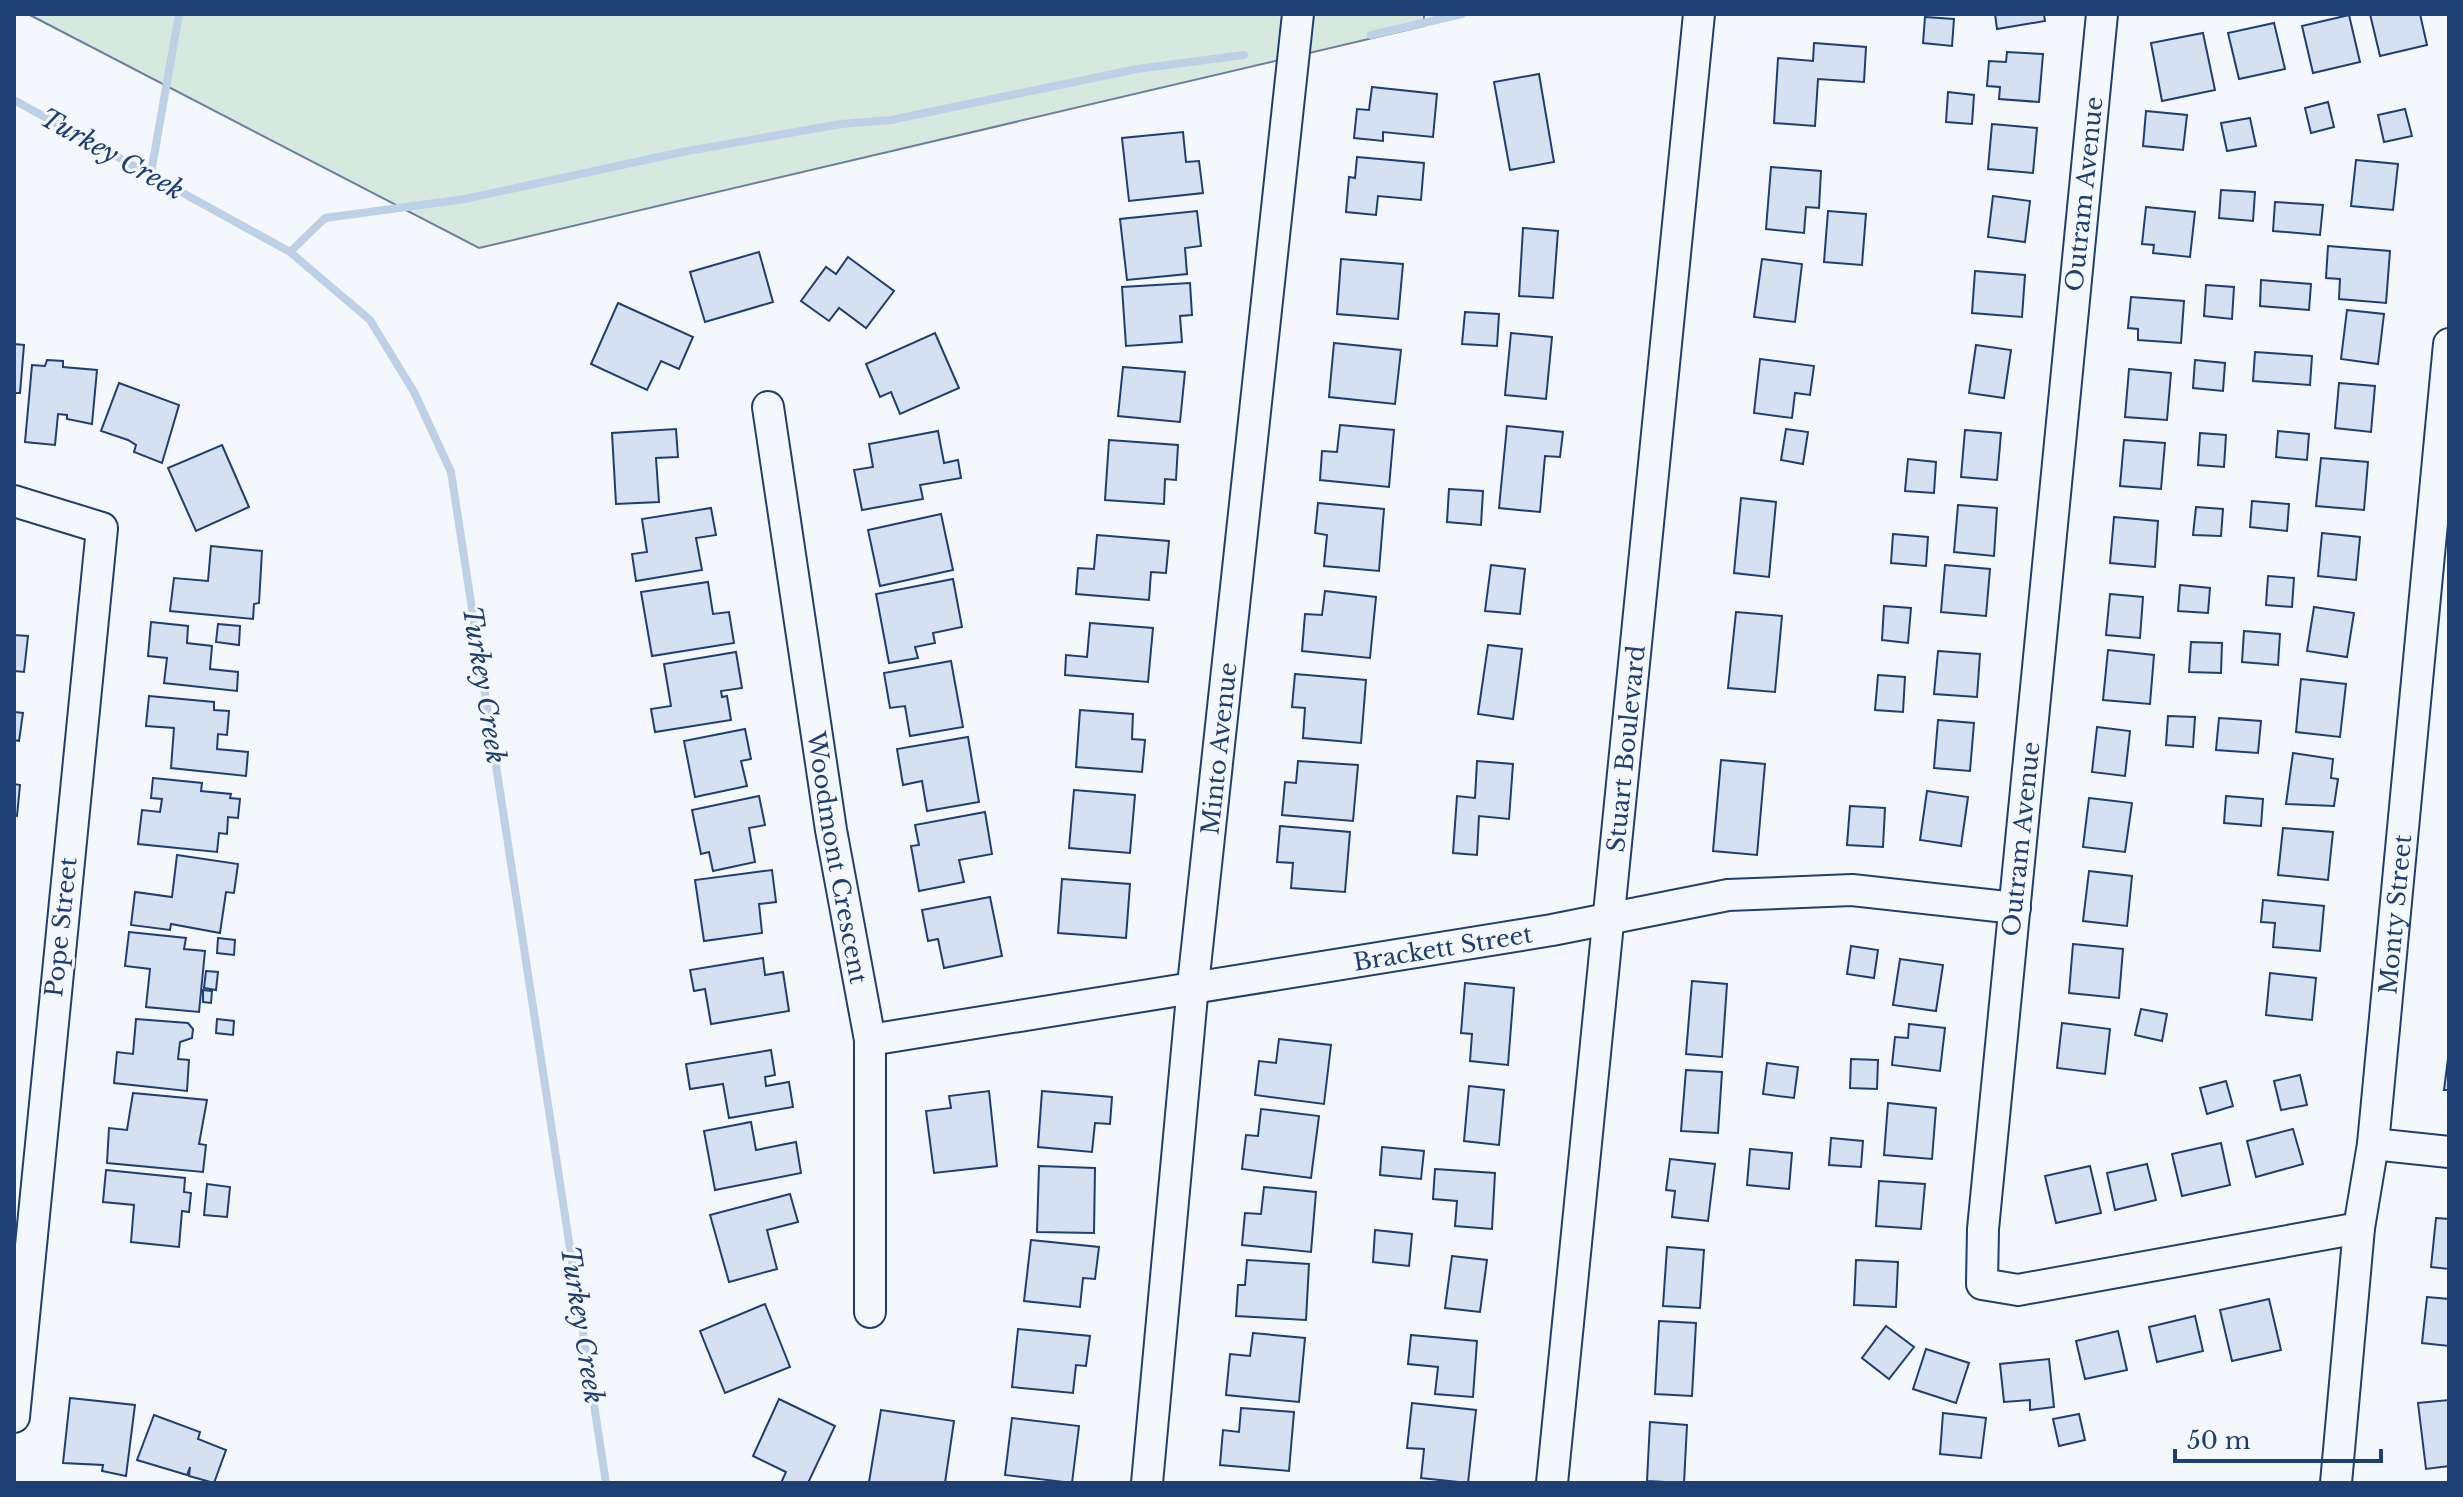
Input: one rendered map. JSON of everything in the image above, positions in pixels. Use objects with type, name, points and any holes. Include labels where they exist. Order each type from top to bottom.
[{"type":"street","name":"Minto Avenue","points":[[1147,1483],[1193,985],[1298,14]]},
{"type":"street","name":"Stuart Boulevard","points":[[1552,1483],[1606,919],[1699,14]]},
{"type":"street","name":"Outram Avenue","points":[[2102,14],[1983,1229],[1982,1284],[2018,1290],[2359,1228]]},
{"type":"street","name":"Monty Street","points":[[2336,1483],[2359,1228],[2373,1144],[2449,344]]},
{"type":"street","name":"Woodmont Crescent","points":[[768,407],[831,830],[870,1040],[870,1312]]},
{"type":"street","name":"Pope Street","points":[[14,501],[102,528],[20,1279],[14,1417]]},
{"type":"street","name":"Brackett Street","points":[[870,1040],[1606,919],[1728,895],[1852,890],[2015,908]]},
{"type":"street","points":[[2373,1144],[2449,1152]]},
{"type":"shaded area","points":[[28,14],[1424,14],[1424,26],[479,248]]},
{"type":"building","points":[[1995,14],[2044,14],[2045,21],[1997,29]]},
{"type":"building","points":[[2370,14],[2420,14],[2427,45],[2380,56]]},
{"type":"building","points":[[2349,15],[2360,62],[2313,73],[2302,26]]},
{"type":"building","points":[[1925,17],[1954,19],[1952,46],[1923,43]]},
{"type":"building","points":[[2274,23],[2285,69],[2239,79],[2228,33]]},
{"type":"building","points":[[2203,33],[2215,90],[2162,101],[2151,43]]},
{"type":"building","points":[[1814,43],[1866,47],[1864,82],[1818,79],[1815,126],[1774,123],[1778,58],[1813,61]]},
{"type":"building","points":[[2007,52],[2043,54],[2039,102],[1999,99],[2000,87],[1987,86],[1989,61],[2006,62]]},
{"type":"building","points":[[1539,74],[1554,162],[1510,170],[1494,82]]},
{"type":"building","points":[[1372,87],[1437,94],[1433,137],[1383,132],[1383,141],[1354,138],[1357,109],[1369,110]]},
{"type":"building","points":[[1948,92],[1974,95],[1972,124],[1946,122]]},
{"type":"building","points":[[2328,102],[2334,127],[2311,133],[2305,108]]},
{"type":"building","points":[[2405,109],[2412,136],[2384,142],[2378,115]]},
{"type":"building","points":[[2146,111],[2187,115],[2183,150],[2143,146]]},
{"type":"building","points":[[2250,118],[2256,146],[2227,151],[2221,123]]},
{"type":"building","points":[[1992,124],[2037,128],[2033,173],[1988,169]]},
{"type":"building","points":[[1183,132],[1186,162],[1199,161],[1203,193],[1129,201],[1122,138]]},
{"type":"building","points":[[1357,157],[1424,163],[1421,200],[1378,196],[1376,215],[1346,212],[1349,177],[1355,178]]},
{"type":"building","points":[[2356,160],[2398,164],[2393,210],[2351,206]]},
{"type":"building","points":[[1771,167],[1821,171],[1819,208],[1806,207],[1804,233],[1766,229]]},
{"type":"building","points":[[2221,190],[2255,192],[2253,221],[2219,218]]},
{"type":"building","points":[[1993,196],[2030,201],[2025,242],[1988,237]]},
{"type":"building","points":[[2275,202],[2323,205],[2320,235],[2273,231]]},
{"type":"building","points":[[2146,207],[2195,212],[2190,257],[2153,253],[2154,245],[2142,244]]},
{"type":"building","points":[[1197,211],[1201,246],[1185,248],[1187,274],[1127,280],[1120,219]]},
{"type":"building","points":[[1828,211],[1866,214],[1862,265],[1824,262]]},
{"type":"building","points":[[1523,228],[1558,231],[1553,298],[1519,296]]},
{"type":"building","points":[[2328,246],[2390,251],[2386,303],[2339,299],[2340,279],[2326,278]]},
{"type":"building","points":[[759,252],[773,302],[705,322],[690,272]]},
{"type":"building","points":[[848,257],[894,291],[866,328],[839,308],[829,321],[801,301],[826,267],[836,274]]},
{"type":"building","points":[[1341,259],[1403,264],[1398,319],[1337,314]]},
{"type":"building","points":[[1762,259],[1802,264],[1795,322],[1754,317]]},
{"type":"building","points":[[1975,271],[2025,275],[2022,317],[1972,313]]},
{"type":"building","points":[[2261,280],[2311,284],[2309,310],[2260,306]]},
{"type":"building","points":[[1190,283],[1192,315],[1180,316],[1182,342],[1126,346],[1122,287]]},
{"type":"building","points":[[2206,285],[2234,287],[2232,319],[2204,316]]},
{"type":"building","points":[[2131,297],[2184,301],[2181,343],[2138,340],[2138,329],[2128,328]]},
{"type":"building","points":[[618,303],[693,337],[679,369],[661,361],[647,390],[591,364]]},
{"type":"building","points":[[2347,310],[2384,314],[2378,364],[2341,359]]},
{"type":"building","points":[[1465,312],[1499,314],[1497,346],[1462,344]]},
{"type":"building","points":[[935,333],[959,388],[900,414],[891,392],[880,397],[866,364]]},
{"type":"building","points":[[1511,333],[1552,337],[1546,399],[1505,395]]},
{"type":"building","points":[[1334,343],[1401,350],[1395,404],[1329,397]]},
{"type":"building","points":[[14,344],[24,345],[20,393],[14,393]]},
{"type":"building","points":[[1976,345],[2011,350],[2004,398],[1969,393]]},
{"type":"building","points":[[2255,352],[2312,356],[2310,385],[2253,381]]},
{"type":"building","points":[[1760,359],[1814,366],[1810,395],[1795,393],[1792,418],[1754,413]]},
{"type":"building","points":[[47,360],[63,361],[63,367],[97,370],[92,424],[58,414],[55,445],[25,442],[32,365],[45,366]]},
{"type":"building","points":[[2195,360],[2225,363],[2223,391],[2193,388]]},
{"type":"building","points":[[1123,367],[1185,372],[1180,422],[1118,416]]},
{"type":"building","points":[[2129,369],[2171,373],[2167,420],[2125,417]]},
{"type":"building","points":[[119,383],[179,405],[162,463],[134,452],[136,445],[128,440],[101,431]]},
{"type":"building","points":[[2339,383],[2375,386],[2371,432],[2335,428]]},
{"type":"building","points":[[1340,425],[1394,430],[1389,487],[1320,480],[1322,451],[1337,452]]},
{"type":"building","points":[[1507,426],[1563,432],[1560,457],[1545,456],[1540,512],[1499,508]]},
{"type":"building","points":[[676,429],[678,457],[656,458],[659,502],[616,504],[612,433]]},
{"type":"building","points":[[1786,429],[1808,432],[1803,464],[1781,460]]},
{"type":"building","points":[[1965,430],[2001,433],[1997,480],[1961,477]]},
{"type":"building","points":[[938,431],[944,463],[958,460],[961,478],[920,485],[923,499],[862,510],[854,470],[873,467],[869,444]]},
{"type":"building","points":[[2278,431],[2309,434],[2307,460],[2276,457]]},
{"type":"building","points":[[2200,433],[2226,435],[2224,467],[2198,465]]},
{"type":"building","points":[[1109,440],[1178,445],[1176,480],[1165,479],[1164,504],[1105,500]]},
{"type":"building","points":[[2124,440],[2165,443],[2161,489],[2120,486]]},
{"type":"building","points":[[222,445],[249,507],[196,531],[168,468]]},
{"type":"building","points":[[2321,458],[2368,462],[2364,510],[2316,506]]},
{"type":"building","points":[[1908,459],[1936,462],[1934,493],[1905,491]]},
{"type":"building","points":[[1449,489],[1483,491],[1481,525],[1447,522]]},
{"type":"building","points":[[1741,498],[1776,502],[1769,577],[1734,573]]},
{"type":"building","points":[[2252,501],[2289,504],[2287,531],[2250,527]]},
{"type":"building","points":[[1318,503],[1384,509],[1379,571],[1324,566],[1327,535],[1315,533]]},
{"type":"building","points":[[1958,505],[1997,508],[1994,556],[1954,552]]},
{"type":"building","points":[[2196,507],[2223,509],[2221,536],[2193,535]]},
{"type":"building","points":[[711,508],[716,535],[696,538],[702,570],[636,581],[632,554],[647,552],[642,519]]},
{"type":"building","points":[[941,514],[953,570],[880,586],[868,530]]},
{"type":"building","points":[[2114,517],[2158,521],[2155,567],[2110,563]]},
{"type":"building","points":[[2322,533],[2360,537],[2356,580],[2318,576]]},
{"type":"building","points":[[1893,534],[1928,537],[1926,566],[1891,563]]},
{"type":"building","points":[[1097,535],[1169,541],[1166,573],[1151,572],[1149,600],[1076,594],[1078,568],[1094,569]]},
{"type":"building","points":[[211,546],[262,551],[259,603],[254,604],[253,619],[170,611],[174,578],[208,581]]},
{"type":"building","points":[[1491,565],[1525,569],[1520,614],[1485,611]]},
{"type":"building","points":[[1945,565],[1990,569],[1986,616],[1941,612]]},
{"type":"building","points":[[2268,576],[2294,578],[2292,607],[2266,605]]},
{"type":"building","points":[[953,579],[962,627],[933,633],[935,643],[915,647],[918,658],[889,663],[876,594]]},
{"type":"building","points":[[708,582],[713,614],[729,612],[734,643],[652,656],[641,592]]},
{"type":"building","points":[[2180,585],[2210,588],[2208,613],[2178,611]]},
{"type":"building","points":[[1325,591],[1376,597],[1370,658],[1302,651],[1305,614],[1322,615]]},
{"type":"building","points":[[2110,594],[2143,597],[2140,638],[2106,635]]},
{"type":"building","points":[[1884,606],[1911,608],[1908,643],[1882,640]]},
{"type":"building","points":[[2314,607],[2354,613],[2347,657],[2307,651]]},
{"type":"building","points":[[1736,612],[1782,616],[1775,692],[1728,688]]},
{"type":"building","points":[[151,622],[188,626],[187,643],[212,646],[210,669],[238,672],[237,691],[164,683],[167,658],[148,656]]},
{"type":"building","points":[[1090,623],[1153,628],[1148,682],[1065,675],[1066,655],[1087,657]]},
{"type":"building","points":[[218,624],[240,626],[239,645],[216,642]]},
{"type":"building","points":[[2244,631],[2280,634],[2278,665],[2242,662]]},
{"type":"building","points":[[14,635],[28,636],[24,672],[15,671],[15,674]]},
{"type":"building","points":[[2191,642],[2222,643],[2221,673],[2189,672]]},
{"type":"building","points":[[1488,645],[1522,649],[1513,719],[1478,714]]},
{"type":"building","points":[[2108,650],[2154,655],[2150,704],[2103,700]]},
{"type":"building","points":[[1938,651],[1980,654],[1977,697],[1934,694]]},
{"type":"building","points":[[736,652],[742,688],[721,691],[722,697],[727,696],[731,720],[655,732],[651,709],[671,706],[664,664]]},
{"type":"building","points":[[951,661],[963,727],[910,736],[905,706],[890,708],[884,673]]},
{"type":"building","points":[[1295,674],[1366,680],[1361,743],[1303,738],[1305,708],[1292,707]]},
{"type":"building","points":[[1878,675],[1905,677],[1903,712],[1875,710]]},
{"type":"building","points":[[2301,679],[2346,684],[2340,737],[2296,732]]},
{"type":"building","points":[[149,696],[214,702],[214,710],[229,711],[227,735],[218,734],[217,749],[248,752],[246,776],[171,768],[174,728],[146,726]]},
{"type":"building","points":[[1080,710],[1133,714],[1132,739],[1145,740],[1142,772],[1076,767]]},
{"type":"building","points":[[14,712],[23,713],[19,741],[14,740]]},
{"type":"building","points":[[2168,716],[2195,717],[2193,747],[2166,745]]},
{"type":"building","points":[[2219,718],[2261,721],[2258,753],[2216,750]]},
{"type":"building","points":[[1938,720],[1974,723],[1970,771],[1934,768]]},
{"type":"building","points":[[2097,727],[2130,731],[2125,776],[2092,772]]},
{"type":"building","points":[[745,729],[751,759],[741,761],[747,786],[695,797],[684,741]]},
{"type":"building","points":[[968,737],[979,802],[927,811],[922,781],[903,785],[897,749]]},
{"type":"building","points":[[2293,753],[2333,759],[2331,778],[2338,779],[2334,806],[2286,804]]},
{"type":"building","points":[[1721,760],[1765,764],[1757,855],[1713,851]]},
{"type":"building","points":[[1298,761],[1358,765],[1353,821],[1282,815],[1285,782],[1296,783]]},
{"type":"building","points":[[1477,761],[1513,764],[1509,819],[1479,816],[1477,855],[1453,853],[1457,796],[1475,798]]},
{"type":"building","points":[[153,778],[202,783],[201,791],[231,794],[230,798],[240,799],[238,818],[228,817],[227,834],[219,833],[217,852],[138,844],[142,810],[160,812],[162,799],[151,798]]},
{"type":"building","points":[[14,784],[20,785],[17,816],[14,815]]},
{"type":"building","points":[[1074,790],[1135,795],[1130,853],[1069,848]]},
{"type":"building","points":[[1927,791],[1968,797],[1961,846],[1920,840]]},
{"type":"building","points":[[759,796],[765,825],[749,828],[755,862],[713,871],[709,852],[701,854],[692,810]]},
{"type":"building","points":[[2226,796],[2263,799],[2261,826],[2224,823]]},
{"type":"building","points":[[2089,798],[2132,803],[2125,852],[2083,847]]},
{"type":"building","points":[[1850,806],[1885,808],[1883,847],[1847,845]]},
{"type":"building","points":[[985,812],[992,854],[959,860],[964,882],[919,891],[911,846],[919,845],[915,825]]},
{"type":"building","points":[[1280,826],[1350,832],[1345,892],[1291,888],[1293,863],[1277,862]]},
{"type":"building","points":[[2283,828],[2333,832],[2328,880],[2278,875]]},
{"type":"building","points":[[177,855],[238,864],[234,893],[226,892],[220,933],[171,924],[170,930],[131,925],[135,892],[172,897]]},
{"type":"building","points":[[772,870],[776,902],[759,904],[762,933],[704,941],[695,880]]},
{"type":"building","points":[[2089,871],[2132,876],[2127,926],[2083,921]]},
{"type":"building","points":[[1062,879],[1130,884],[1126,938],[1058,933]]},
{"type":"building","points":[[990,897],[1002,956],[944,968],[938,939],[928,941],[922,910]]},
{"type":"building","points":[[2263,900],[2324,906],[2320,951],[2273,947],[2275,923],[2261,922]]},
{"type":"building","points":[[129,932],[186,938],[184,949],[205,951],[199,1012],[146,1007],[150,969],[125,966]]},
{"type":"building","points":[[218,938],[235,940],[234,955],[217,953]]},
{"type":"building","points":[[2073,944],[2123,949],[2119,998],[2069,993]]},
{"type":"building","points":[[1851,946],[1878,950],[1874,978],[1847,974]]},
{"type":"building","points":[[763,958],[765,975],[783,972],[789,1011],[711,1024],[705,989],[694,991],[690,970]]},
{"type":"building","points":[[1900,959],[1943,965],[1936,1011],[1893,1005]]},
{"type":"building","points":[[206,971],[218,972],[216,990],[204,988]]},
{"type":"building","points":[[2270,973],[2316,978],[2312,1020],[2266,1015]]},
{"type":"building","points":[[1692,981],[1727,984],[1722,1057],[1686,1054]]},
{"type":"building","points":[[1465,983],[1514,988],[1508,1065],[1470,1061],[1472,1034],[1461,1033]]},
{"type":"building","points":[[203,990],[212,991],[211,1003],[203,1002]]},
{"type":"building","points":[[2141,1009],[2167,1014],[2162,1041],[2135,1035]]},
{"type":"building","points":[[136,1019],[188,1023],[193,1029],[192,1038],[180,1042],[178,1059],[189,1060],[187,1091],[114,1083],[117,1052],[133,1054]]},
{"type":"building","points":[[217,1019],[234,1021],[233,1035],[216,1033]]},
{"type":"building","points":[[2062,1023],[2110,1029],[2105,1074],[2057,1068]]},
{"type":"building","points":[[1909,1024],[1945,1028],[1940,1071],[1892,1065],[1895,1037],[1908,1038]]},
{"type":"building","points":[[1279,1039],[1331,1045],[1324,1104],[1255,1095],[1259,1061],[1276,1063]]},
{"type":"building","points":[[771,1050],[775,1075],[765,1077],[766,1086],[789,1082],[793,1107],[729,1118],[723,1084],[690,1089],[686,1064]]},
{"type":"building","points":[[2449,1051],[2449,1090],[2444,1090]]},
{"type":"building","points":[[1851,1059],[1878,1060],[1877,1089],[1850,1088]]},
{"type":"building","points":[[1767,1063],[1798,1067],[1794,1098],[1763,1094]]},
{"type":"building","points":[[1686,1070],[1722,1072],[1718,1133],[1681,1131]]},
{"type":"building","points":[[2300,1075],[2307,1105],[2281,1110],[2274,1081]]},
{"type":"building","points":[[2226,1081],[2233,1106],[2207,1114],[2200,1088]]},
{"type":"building","points":[[1469,1086],[1504,1090],[1499,1145],[1464,1141]]},
{"type":"building","points":[[989,1091],[997,1166],[934,1173],[926,1111],[951,1108],[949,1096]]},
{"type":"building","points":[[1042,1091],[1112,1097],[1110,1124],[1095,1123],[1092,1152],[1038,1147]]},
{"type":"building","points":[[133,1093],[207,1100],[199,1144],[206,1145],[203,1172],[107,1163],[109,1128],[127,1130]]},
{"type":"building","points":[[1888,1103],[1936,1108],[1932,1159],[1884,1155]]},
{"type":"building","points":[[1261,1109],[1319,1116],[1311,1178],[1242,1169],[1246,1135],[1258,1136]]},
{"type":"building","points":[[751,1122],[756,1150],[796,1142],[801,1173],[715,1190],[704,1131]]},
{"type":"building","points":[[2293,1129],[2303,1164],[2256,1177],[2247,1141]]},
{"type":"building","points":[[1831,1138],[1863,1141],[1861,1167],[1829,1165]]},
{"type":"building","points":[[2221,1143],[2230,1185],[2182,1196],[2172,1154]]},
{"type":"building","points":[[1382,1147],[1424,1151],[1421,1179],[1380,1175]]},
{"type":"building","points":[[1750,1149],[1792,1153],[1789,1189],[1747,1185]]},
{"type":"building","points":[[1670,1159],[1715,1164],[1708,1221],[1672,1217],[1675,1191],[1666,1190]]},
{"type":"building","points":[[2147,1164],[2156,1200],[2115,1210],[2107,1173]]},
{"type":"building","points":[[1039,1166],[1095,1168],[1094,1233],[1037,1232]]},
{"type":"building","points":[[2090,1166],[2101,1213],[2056,1223],[2045,1176]]},
{"type":"building","points":[[1435,1169],[1495,1173],[1492,1229],[1455,1226],[1457,1201],[1433,1199]]},
{"type":"building","points":[[106,1170],[185,1178],[184,1192],[191,1193],[189,1212],[182,1211],[179,1247],[131,1242],[134,1205],[103,1202]]},
{"type":"building","points":[[1879,1181],[1925,1184],[1921,1229],[1876,1226]]},
{"type":"building","points":[[207,1184],[230,1187],[227,1217],[204,1215]]},
{"type":"building","points":[[1264,1187],[1316,1192],[1311,1252],[1242,1245],[1245,1213],[1261,1214]]},
{"type":"building","points":[[790,1194],[798,1222],[767,1230],[777,1269],[729,1282],[710,1215]]},
{"type":"building","points":[[2436,1218],[2449,1219],[2449,1269],[2431,1267]]},
{"type":"building","points":[[1375,1230],[1412,1234],[1409,1266],[1373,1262]]},
{"type":"building","points":[[1031,1240],[1099,1247],[1095,1279],[1083,1278],[1080,1307],[1024,1301]]},
{"type":"building","points":[[1667,1247],[1704,1250],[1700,1308],[1663,1306]]},
{"type":"building","points":[[1452,1256],[1487,1260],[1480,1312],[1445,1308]]},
{"type":"building","points":[[1247,1260],[1309,1264],[1306,1320],[1236,1316],[1238,1285],[1245,1285]]},
{"type":"building","points":[[1856,1260],[1898,1262],[1896,1307],[1854,1305]]},
{"type":"building","points":[[2427,1297],[2449,1299],[2449,1346],[2422,1343]]},
{"type":"building","points":[[2269,1299],[2281,1350],[2232,1361],[2220,1310]]},
{"type":"building","points":[[765,1304],[790,1367],[725,1393],[700,1331]]},
{"type":"building","points":[[2195,1316],[2203,1351],[2157,1362],[2149,1327]]},
{"type":"building","points":[[1659,1321],[1696,1323],[1692,1396],[1655,1394]]},
{"type":"building","points":[[1886,1326],[1914,1347],[1889,1379],[1862,1358]]},
{"type":"building","points":[[1018,1329],[1090,1336],[1086,1366],[1076,1365],[1073,1393],[1012,1387]]},
{"type":"building","points":[[2118,1331],[2127,1370],[2085,1379],[2076,1341]]},
{"type":"building","points":[[1253,1333],[1305,1338],[1299,1402],[1226,1395],[1230,1354],[1250,1356]]},
{"type":"building","points":[[1411,1335],[1477,1341],[1473,1397],[1435,1394],[1438,1367],[1408,1364]]},
{"type":"building","points":[[1926,1349],[1969,1363],[1956,1403],[1913,1389]]},
{"type":"building","points":[[2049,1359],[2054,1407],[2030,1410],[2030,1400],[2004,1402],[2000,1364]]},
{"type":"building","points":[[70,1398],[135,1405],[126,1476],[102,1471],[103,1465],[63,1463]]},
{"type":"building","points":[[779,1399],[835,1426],[808,1483],[781,1483],[786,1472],[753,1456]]},
{"type":"building","points":[[2449,1400],[2449,1466],[2426,1469],[2418,1403]]},
{"type":"building","points":[[1412,1403],[1476,1410],[1468,1483],[1421,1478],[1424,1449],[1407,1448]]},
{"type":"building","points":[[1241,1408],[1294,1412],[1289,1471],[1220,1465],[1223,1430],[1239,1432]]},
{"type":"building","points":[[881,1410],[954,1421],[945,1483],[869,1482]]},
{"type":"building","points":[[1943,1413],[1986,1418],[1981,1458],[1940,1454]]},
{"type":"building","points":[[2079,1414],[2085,1440],[2059,1446],[2053,1419]]},
{"type":"building","points":[[154,1415],[200,1432],[198,1439],[226,1450],[214,1483],[189,1476],[190,1467],[187,1475],[137,1460]]},
{"type":"building","points":[[1012,1418],[1079,1426],[1072,1483],[1005,1475]]},
{"type":"building","points":[[1650,1422],[1687,1425],[1684,1483],[1647,1481]]},
{"type":"waterway","points":[[151,173],[179,14]]},
{"type":"waterway","points":[[1371,35],[1462,14]]},
{"type":"waterway","points":[[290,252],[325,218],[465,199],[682,152],[841,124],[891,120],[1137,69],[1244,55]]},
{"type":"waterway","name":"Turkey Creek","points":[[14,100],[290,252],[370,320],[414,392],[451,472],[606,1483]]}]
